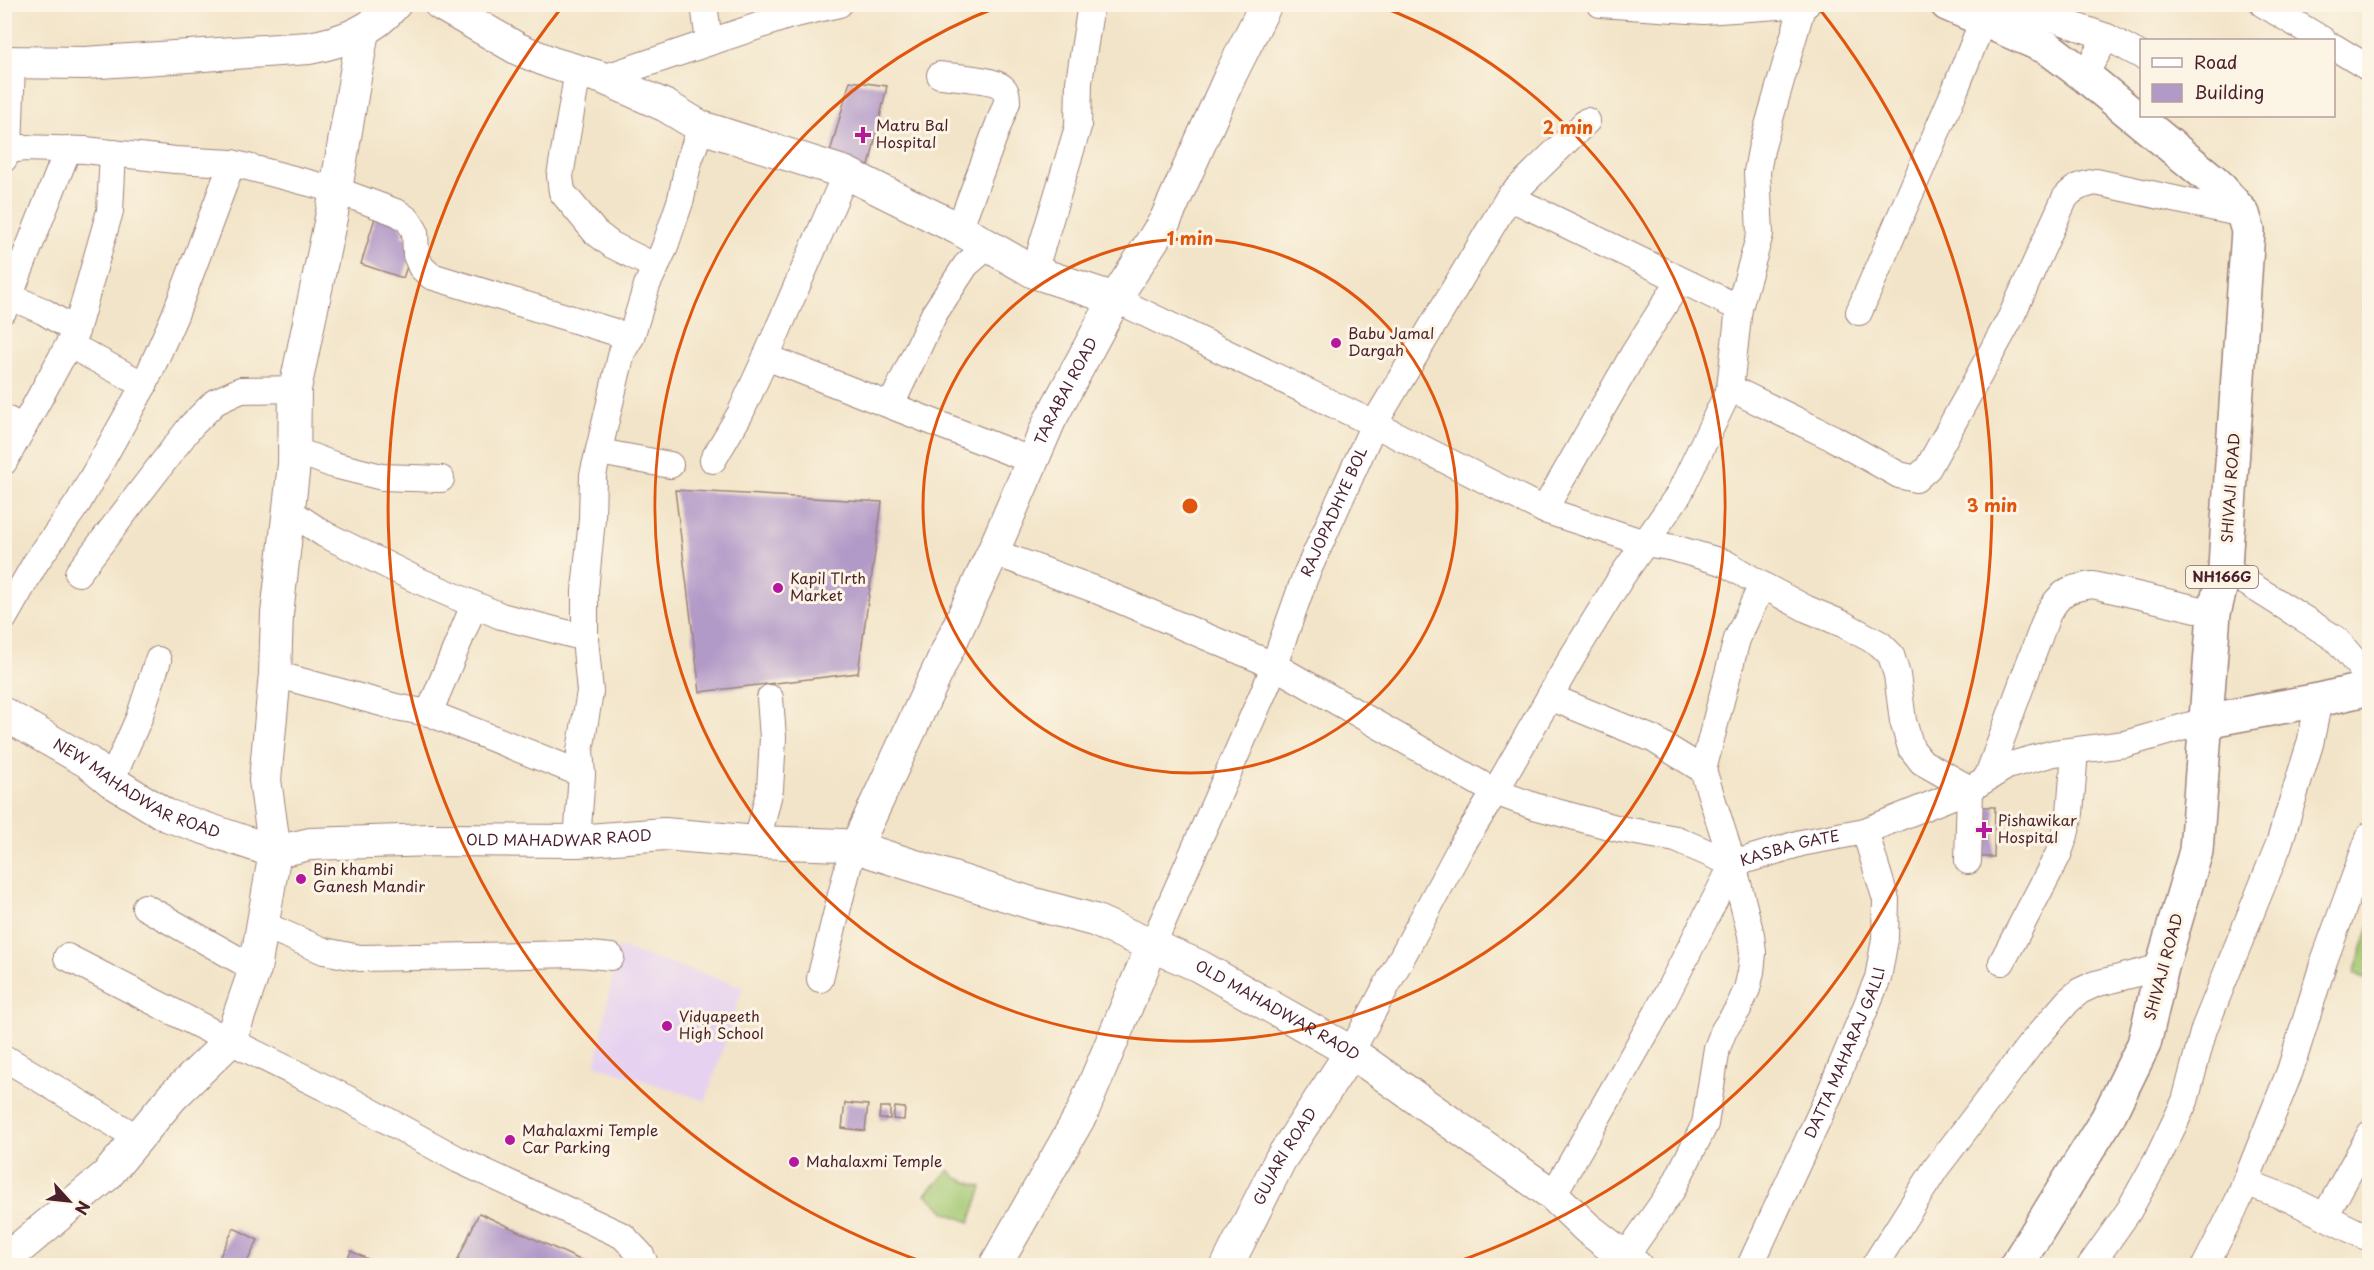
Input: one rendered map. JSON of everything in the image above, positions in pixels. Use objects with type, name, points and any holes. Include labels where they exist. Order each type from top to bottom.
[{"type":"main road","points":[[1947,4],[1986,12],[2048,48],[2216,183],[2243,214]]},
{"type":"main road","name":"SHIVAJI ROAD","points":[[2016,1266],[2107,1119],[2144,1044],[2162,967],[2196,851],[2214,613],[2225,569],[2248,231],[2243,214]]},
{"type":"main road","points":[[2205,722],[2370,688]]},
{"type":"street","points":[[395,4],[363,31],[336,43],[309,48],[85,63],[8,63],[7,155],[68,149],[175,160],[232,163],[336,190],[398,213],[408,220],[415,231],[416,255],[421,267],[431,276],[631,337]]},
{"type":"street","points":[[440,4],[518,49],[590,74],[666,106],[701,127],[846,173],[958,229],[1034,272],[1114,299],[1374,424],[1544,510],[1645,543],[1674,548],[1725,563],[1807,609],[1843,624],[1880,644],[1891,656],[1897,675],[1903,721],[1911,748],[1922,762],[1978,784]]},
{"type":"street","points":[[704,4],[709,42]]},
{"type":"street","points":[[590,74],[709,42],[791,15],[839,4]]},
{"type":"street","points":[[1034,272],[1078,127],[1079,82],[1091,4]]},
{"type":"street","name":"TARABAI ROAD","points":[[856,848],[993,552],[1050,420],[1114,299],[1165,221],[1231,74],[1266,4]]},
{"type":"street","points":[[1351,1052],[1462,845],[1616,586],[1679,494],[1730,388],[1739,308],[1760,234],[1757,172],[1761,150],[1804,5],[1704,11],[1668,6],[1600,4]]},
{"type":"street","points":[[2011,4],[2107,37],[2140,55]]},
{"type":"street","points":[[2263,4],[2289,11],[2322,39]]},
{"type":"street","points":[[1859,312],[1955,90],[1986,12]]},
{"type":"street","points":[[4,1261],[106,1175],[172,1097],[230,1041],[255,969],[275,852],[265,780],[275,674],[277,614],[294,450],[295,389],[336,190],[363,31]]},
{"type":"street","points":[[2084,75],[2107,37]]},
{"type":"street","points":[[2335,48],[2370,69]]},
{"type":"street","points":[[590,74],[560,176],[562,192],[595,232],[612,245],[656,267]]},
{"type":"street","points":[[940,75],[995,83],[1005,90],[1007,96],[1007,102],[958,229]]},
{"type":"street","name":"RAJOPADHYE BOL","points":[[1152,946],[1268,682],[1305,577],[1374,424],[1509,197],[1587,121]]},
{"type":"street","points":[[577,841],[582,774],[580,751],[590,692],[585,638],[585,591],[592,519],[593,475],[622,352],[631,337],[647,285],[681,199],[688,164],[701,127]]},
{"type":"street","points":[[68,149],[6,300],[43,311],[73,338],[144,385]]},
{"type":"street","points":[[4,462],[14,423],[73,338],[110,211],[113,153]]},
{"type":"street","points":[[4,618],[36,562],[78,503],[144,385],[175,315],[232,163]]},
{"type":"street","points":[[712,459],[740,414],[846,173]]},
{"type":"street","points":[[1730,388],[1833,438],[1907,479],[1916,479],[1922,475],[1928,454],[2011,317],[2065,198],[2078,185],[2096,182],[2243,214]]},
{"type":"street","points":[[1509,197],[1739,308]]},
{"type":"street","points":[[891,405],[934,314],[966,265],[988,246]]},
{"type":"street","points":[[1544,510],[1634,352],[1673,291]]},
{"type":"street","points":[[766,357],[1033,461]]},
{"type":"street","points":[[78,573],[191,426],[215,402],[241,390],[295,389]]},
{"type":"street","points":[[294,450],[334,465],[382,477],[441,478]]},
{"type":"street","points":[[599,452],[670,465]]},
{"type":"street","points":[[289,511],[324,534],[414,579],[474,605],[501,616],[585,638]]},
{"type":"street","points":[[993,552],[1094,589],[1273,665],[1495,792],[1534,806],[1620,829],[1676,839],[1733,864]]},
{"type":"street","points":[[2225,569],[2336,639],[2370,679]]},
{"type":"street","points":[[1631,1261],[1687,1164],[1705,1124],[1717,1048],[1747,989],[1753,953],[1751,934],[1733,864],[1703,770],[1737,639],[1762,585]]},
{"type":"street","points":[[1968,861],[1978,784],[2048,613],[2064,592],[2077,587],[2093,585],[2214,613]]},
{"type":"street","points":[[429,713],[474,605]]},
{"type":"street","points":[[111,781],[139,718],[158,660]]},
{"type":"street","points":[[275,674],[429,713],[582,774]]},
{"type":"street","points":[[1550,697],[1653,739],[1703,770]]},
{"type":"street","points":[[757,842],[770,789],[773,738],[770,698]]},
{"type":"street","points":[[2090,1266],[2128,1212],[2157,1160],[2184,1101],[2204,1029],[2279,844],[2310,744],[2319,700]]},
{"type":"street","name":"NEW MAHADWAR ROAD","points":[[4,714],[88,762],[111,781],[166,816],[275,852]]},
{"type":"street","name":"KASBA GATE","points":[[1553,1195],[1658,1013],[1733,864],[1802,843],[1865,831],[1978,784],[2007,766],[2054,753],[2125,744],[2205,722]]},
{"type":"street","points":[[2002,962],[2058,855],[2066,835],[2075,750]]},
{"type":"street","name":"DATTA MAHARAJ GALLI","points":[[1750,1266],[1830,1093],[1878,978],[1885,939],[1886,900],[1865,831]]},
{"type":"street","name":"OLD MAHADWAR RAOD","points":[[275,852],[310,844],[432,840],[577,841],[664,834],[856,848],[1034,904],[1094,920],[1199,966],[1351,1052],[1553,1195],[1587,1228],[1631,1261]]},
{"type":"street","points":[[2205,1266],[2238,1201],[2290,1071],[2324,961],[2370,835]]},
{"type":"street","points":[[820,979],[856,848]]},
{"type":"street","points":[[146,907],[255,969]]},
{"type":"street","points":[[264,925],[324,951],[360,958],[580,954],[611,957]]},
{"type":"street","points":[[995,1266],[1082,1113],[1152,946]]},
{"type":"street","points":[[67,957],[350,1100],[459,1160],[623,1236],[640,1255],[646,1266]]},
{"type":"street","points":[[1874,1266],[1936,1168],[2029,1046],[2068,1002],[2080,992],[2096,984],[2162,967]]},
{"type":"street","name":"GUJARI ROAD","points":[[1227,1266],[1280,1160],[1351,1052]]},
{"type":"street","points":[[10,1061],[138,1138]]},
{"type":"street","points":[[2325,1216],[2370,1134]]},
{"type":"street","points":[[2245,1182],[2290,1199],[2364,1236],[2370,1236]]},
{"type":"shaded area","name":"Vidyapeeth High School","points":[[618,947],[743,987],[706,1101],[596,1065]]},
{"type":"green space","points":[[2369,926],[2369,980],[2354,973]]},
{"type":"green space","points":[[949,1170],[957,1178],[982,1187],[970,1222],[947,1213],[926,1194]]},
{"type":"building","points":[[850,81],[887,86],[868,171],[829,156]]},
{"type":"building","points":[[377,211],[399,218],[403,233],[401,236],[411,239],[413,249],[403,278],[361,264]]},
{"type":"building","name":"Kapil TIrth Market","points":[[675,490],[882,502],[858,673],[700,692]]},
{"type":"building","points":[[1972,807],[1995,807],[1994,857],[1971,857]]},
{"type":"building","points":[[845,1103],[868,1105],[865,1131],[842,1128]]},
{"type":"building","points":[[880,1107],[890,1107],[890,1119],[879,1119]]},
{"type":"building","points":[[895,1107],[905,1108],[904,1120],[893,1119]]},
{"type":"building","points":[[479,1213],[593,1266],[455,1266]]},
{"type":"building","points":[[234,1228],[258,1240],[245,1266],[215,1266]]},
{"type":"building","points":[[351,1251],[382,1266],[345,1266]]},
{"type":"place","name":"Matru Bal Hospital","points":[[863,135]]},
{"type":"place","name":"Babu Jamal Dargah","points":[[1336,343]]},
{"type":"place","name":"Kapil TIrth Market","points":[[778,588]]},
{"type":"place","name":"Pishawikar Hospital","points":[[1984,830]]},
{"type":"place","name":"Bin khambi Ganesh Mandir","points":[[301,879]]},
{"type":"place","name":"Vidyapeeth High School","points":[[667,1026]]},
{"type":"place","name":"Mahalaxmi Temple Car Parking","points":[[510,1140]]},
{"type":"place","name":"Mahalaxmi Temple","points":[[794,1162]]}]
